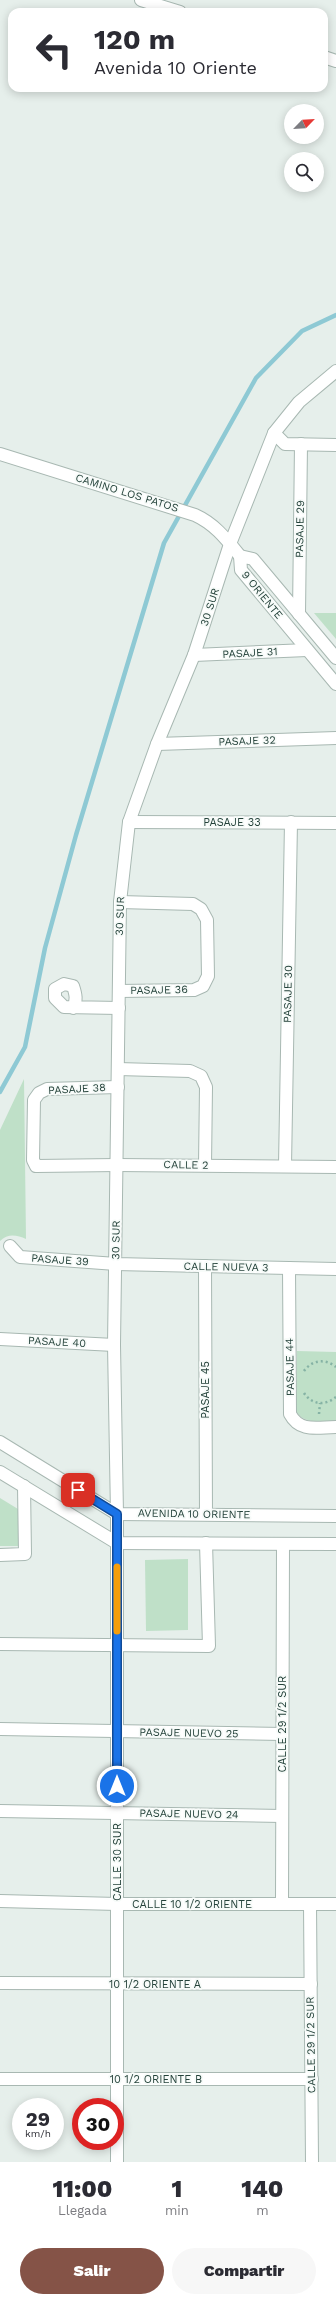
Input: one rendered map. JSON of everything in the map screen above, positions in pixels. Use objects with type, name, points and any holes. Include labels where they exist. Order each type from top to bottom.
[{"type":"street","points":[[141,0],[167,8]]},
{"type":"street","name":"30 SUR","points":[[117,1514],[114,1345],[120,902],[129,822],[157,744],[194,655],[230,544],[274,433],[298,402],[336,371]]},
{"type":"street","points":[[274,433],[285,444],[336,445]]},
{"type":"street","name":"PASAJE 29","points":[[298,614],[302,444]]},
{"type":"street","name":"CAMINO LOS PATOS","points":[[0,454],[195,514],[207,520],[240,556]]},
{"type":"street","name":"9 ORIENTE","points":[[336,658],[253,559],[240,556],[241,570],[306,650],[336,684]]},
{"type":"street","name":"PASAJE 31","points":[[194,655],[306,650]]},
{"type":"street","name":"PASAJE 32","points":[[157,744],[336,738]]},
{"type":"street","name":"PASAJE 33","points":[[129,822],[336,823]]},
{"type":"street","name":"PASAJE 30","points":[[285,1166],[291,822]]},
{"type":"street","name":"PASAJE 36","points":[[119,990],[194,990],[203,986],[208,976],[207,920],[201,908],[193,904],[120,902]]},
{"type":"street","points":[[73,1008],[119,1008]]},
{"type":"street","points":[[118,1069],[190,1071],[201,1076],[206,1087],[205,1166]]},
{"type":"street","name":"PASAJE 38","points":[[36,1166],[33,1160],[34,1100],[39,1093],[47,1089],[118,1087]]},
{"type":"street","name":"CALLE 2","points":[[36,1166],[117,1165],[336,1167]]},
{"type":"street","name":"PASAJE 39","points":[[10,1246],[20,1257],[116,1264]]},
{"type":"street","name":"CALLE NUEVA 3","points":[[116,1264],[336,1269]]},
{"type":"street","name":"PASAJE 45","points":[[205,1266],[206,1514]]},
{"type":"street","name":"PASAJE 44","points":[[289,1268],[290,1414],[294,1423],[302,1427],[336,1427]]},
{"type":"street","name":"PASAJE 40","points":[[0,1339],[114,1345]]},
{"type":"street","points":[[0,1442],[117,1514]]},
{"type":"street","points":[[0,1472],[117,1543],[336,1544]]},
{"type":"street","points":[[0,1555],[25,1554],[24,1486]]},
{"type":"street","name":"AVENIDA 10 ORIENTE","points":[[117,1514],[336,1516]]},
{"type":"street","name":"CALLE 30 SUR","points":[[117,1514],[117,2162]]},
{"type":"street","points":[[0,1644],[209,1646],[206,1544]]},
{"type":"street","name":"CALLE 29 1/2 SUR","points":[[282,1544],[282,1904]]},
{"type":"street","name":"PASAJE NUEVO 25","points":[[0,1729],[282,1734]]},
{"type":"street","name":"PASAJE NUEVO 24","points":[[0,1811],[282,1816]]},
{"type":"street","name":"CALLE 10 1/2 ORIENTE","points":[[0,1901],[117,1904],[336,1904]]},
{"type":"street","name":"CALLE 29 1/2 SUR","points":[[310,1904],[312,2162]]},
{"type":"street","name":"10 1/2 ORIENTE A","points":[[0,1983],[311,1984]]},
{"type":"street","name":"10 1/2 ORIENTE B","points":[[0,2079],[312,2079]]},
{"type":"path","points":[[301,1378],[307,1366],[313,1363],[326,1361],[336,1367]]},
{"type":"path","points":[[302,1391],[306,1396],[317,1403],[330,1402],[336,1397]]},
{"type":"green space","points":[[314,613],[336,613],[336,639]]},
{"type":"green space","points":[[24,1079],[26,1239],[19,1236],[9,1236],[0,1241],[0,1130]]},
{"type":"green space","points":[[297,1351],[336,1352],[336,1421],[319,1422],[308,1420],[299,1415],[296,1411]]},
{"type":"green space","points":[[0,1498],[18,1509],[20,1546],[0,1546]]},
{"type":"green space","points":[[188,1559],[188,1630],[146,1631],[145,1560]]},
{"type":"waterway","points":[[0,1092],[25,1047],[45,948],[76,835],[164,543],[256,378],[302,331],[336,315]]},
{"type":"slow traffic","points":[[117,1567],[117,1631]]},
{"type":"route","points":[[78,1490],[117,1514],[117,1786]]}]
